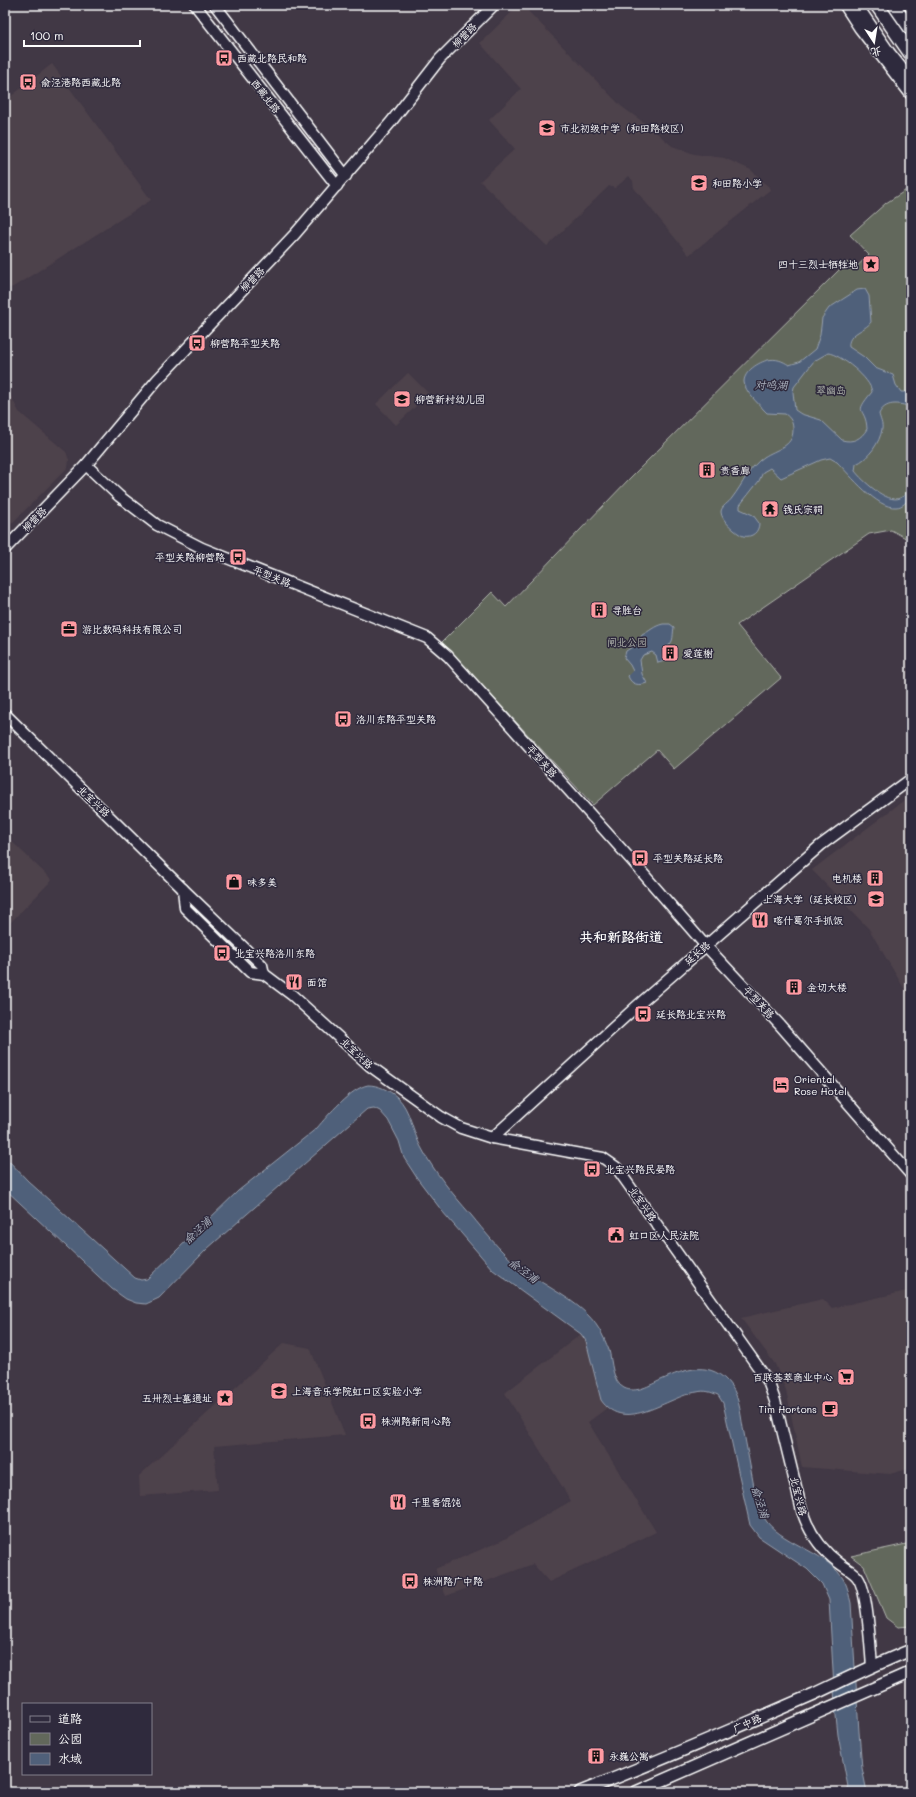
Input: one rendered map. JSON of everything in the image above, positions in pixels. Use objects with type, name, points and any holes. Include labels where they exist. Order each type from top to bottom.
[{"type":"highway","points":[[855,5],[888,53],[911,82]]},
{"type":"highway","points":[[877,5],[911,54]]},
{"type":"highway","points":[[892,5],[911,29]]},
{"type":"main road","points":[[845,5],[860,28],[911,94]]},
{"type":"main road","points":[[884,5],[911,29]]},
{"type":"main road","points":[[897,5],[911,29]]},
{"type":"main road","name":"广中路","points":[[580,1792],[668,1758],[833,1685],[872,1666],[911,1650]]},
{"type":"main road","name":"广中路","points":[[636,1792],[911,1672]]},
{"type":"street","name":"西藏北路","points":[[195,5],[337,186]]},
{"type":"street","name":"西藏北路","points":[[215,5],[346,176]]},
{"type":"street","name":"柳营路","points":[[5,549],[86,465],[157,380],[295,234],[391,122],[440,59],[494,5]]},
{"type":"street","name":"平型关路","points":[[86,465],[119,496],[156,526],[202,548],[427,638],[448,656],[634,863],[705,945],[779,1024],[911,1175]]},
{"type":"street","name":"北宝兴路","points":[[5,714],[262,965],[264,974],[292,995],[362,1059],[382,1075],[451,1122],[472,1132],[492,1138],[596,1156],[603,1158],[616,1167],[768,1381],[775,1401],[802,1511],[808,1527],[820,1546],[849,1569],[861,1583],[865,1599],[872,1666]]},
{"type":"street","name":"延长路","points":[[492,1138],[705,945],[821,845],[911,779]]},
{"type":"shaded area","name":"市北初级中学（和田路校区）","points":[[519,5],[522,5],[622,107],[650,127],[672,146],[694,154],[724,158],[751,170],[771,189],[689,255],[634,188],[633,181],[629,176],[615,188],[609,186],[547,246],[480,181],[515,149],[489,120],[521,89],[480,43]]},
{"type":"shaded area","points":[[52,64],[151,200],[13,287],[5,289],[5,101]]},
{"type":"shaded area","name":"柳营新村幼儿园","points":[[408,373],[429,394],[396,425],[376,404]]},
{"type":"shaded area","points":[[5,385],[19,412],[66,452],[69,460],[68,467],[8,527],[5,523]]},
{"type":"shaded area","name":"上海大学（延长校区）","points":[[911,795],[911,1000],[869,929],[812,870]]},
{"type":"shaded area","points":[[5,835],[52,880],[5,928]]},
{"type":"shaded area","name":"百联荟萃商业中心","points":[[911,1290],[911,1468],[890,1474],[802,1467],[786,1390],[775,1364],[741,1318],[823,1299],[832,1308]]},
{"type":"shaded area","points":[[581,1334],[586,1341],[601,1400],[607,1408],[588,1422],[656,1532],[549,1582],[533,1564],[446,1596],[435,1569],[501,1541],[571,1501],[505,1393]]},
{"type":"shaded area","name":"上海音乐学院虹口区实验小学","points":[[284,1343],[310,1348],[345,1435],[214,1446],[218,1490],[140,1496],[139,1476]]},
{"type":"green space","name":"闸北公园","points":[[911,187],[911,541],[891,530],[869,534],[737,625],[781,678],[674,769],[657,750],[593,805],[442,642],[492,592],[506,607],[630,478],[847,262],[854,269],[869,255],[850,235],[886,203]]},
{"type":"green space","points":[[911,1543],[911,1626],[898,1627],[886,1618],[864,1566],[851,1556]]},
{"type":"water","name":"对鸣湖","points":[[865,289],[869,296],[871,322],[851,338],[849,347],[864,357],[875,368],[893,375],[896,385],[901,392],[911,392],[911,407],[893,404],[882,410],[879,414],[882,427],[879,440],[873,450],[856,464],[855,471],[875,490],[888,498],[900,498],[905,495],[911,487],[911,497],[905,504],[898,507],[881,503],[864,490],[837,462],[830,458],[821,460],[781,478],[770,468],[763,472],[759,481],[740,505],[740,509],[753,515],[759,523],[758,529],[754,534],[743,536],[723,519],[721,510],[736,493],[746,476],[759,461],[787,444],[792,436],[793,430],[793,425],[789,417],[785,414],[767,413],[755,401],[745,386],[744,382],[746,374],[760,363],[768,360],[779,360],[789,365],[799,362],[815,349],[820,335],[822,318],[829,308],[857,290]],"holes":[[[828,353],[833,354],[847,362],[861,374],[872,392],[861,408],[865,417],[867,429],[859,438],[850,441],[842,440],[821,420],[801,414],[795,410],[793,392],[794,387],[814,361]]]},
{"type":"water","points":[[663,624],[670,624],[674,627],[671,642],[668,647],[664,649],[662,657],[665,657],[665,661],[658,663],[656,655],[652,652],[643,655],[640,660],[642,674],[647,683],[633,683],[628,676],[633,671],[624,658],[626,651],[637,644],[642,635]]},
{"type":"water","points":[[368,1085],[387,1090],[402,1102],[418,1141],[426,1156],[450,1190],[497,1246],[525,1271],[571,1301],[591,1318],[606,1342],[613,1371],[620,1385],[629,1390],[633,1390],[648,1386],[679,1372],[707,1369],[724,1378],[731,1386],[740,1408],[757,1503],[764,1518],[775,1530],[785,1537],[829,1563],[838,1572],[847,1587],[851,1603],[862,1768],[867,1792],[849,1792],[838,1735],[829,1600],[822,1584],[807,1569],[759,1537],[750,1525],[723,1403],[718,1395],[703,1391],[697,1392],[647,1411],[634,1414],[622,1414],[611,1410],[601,1400],[586,1341],[581,1334],[493,1270],[442,1211],[417,1178],[404,1158],[399,1141],[388,1120],[380,1111],[374,1108],[367,1109],[207,1249],[159,1298],[146,1304],[136,1303],[126,1299],[112,1289],[5,1189],[5,1157],[28,1181],[135,1278],[141,1280],[147,1279],[238,1191],[317,1128],[333,1109],[347,1096],[361,1087]]},
{"type":"place","name":"西藏北路民和路","points":[[224,58]]},
{"type":"place","name":"俞泾港路西藏北路","points":[[28,82]]},
{"type":"place","name":"市北初级中学（和田路校区）","points":[[547,128]]},
{"type":"place","name":"和田路小学","points":[[699,183]]},
{"type":"place","name":"四十三烈士牺牲地","points":[[871,264]]},
{"type":"place","name":"柳营路平型关路","points":[[197,343]]},
{"type":"place","name":"柳营新村幼儿园","points":[[402,399]]},
{"type":"place","name":"贵香廊","points":[[707,470]]},
{"type":"place","name":"钱氏宗祠","points":[[770,509]]},
{"type":"place","name":"平型关路柳营路","points":[[238,557]]},
{"type":"place","name":"寻胜台","points":[[599,610]]},
{"type":"place","name":"游比数码科技有限公司","points":[[69,629]]},
{"type":"place","name":"爱莲榭","points":[[670,653]]},
{"type":"place","name":"洛川东路平型关路","points":[[343,719]]},
{"type":"place","name":"平型关路延长路","points":[[640,858]]},
{"type":"place","name":"电机楼","points":[[875,878]]},
{"type":"place","name":"味多美","points":[[234,882]]},
{"type":"place","name":"上海大学（延长校区）","points":[[876,899]]},
{"type":"place","name":"喀什葛尔手抓饭","points":[[760,920]]},
{"type":"place","name":"北宝兴路洛川东路","points":[[222,953]]},
{"type":"place","name":"面馆","points":[[294,982]]},
{"type":"place","name":"金切大楼","points":[[794,987]]},
{"type":"place","name":"延长路北宝兴路","points":[[643,1014]]},
{"type":"place","name":"Oriental Rose Hotel","points":[[781,1085]]},
{"type":"place","name":"北宝兴路民晏路","points":[[592,1169]]},
{"type":"place","name":"虹口区人民法院","points":[[616,1235]]},
{"type":"place","name":"百联荟萃商业中心","points":[[846,1377]]},
{"type":"place","name":"上海音乐学院虹口区实验小学","points":[[279,1391]]},
{"type":"place","name":"五卅烈士墓遗址","points":[[225,1398]]},
{"type":"place","name":"Tim Hortons","points":[[830,1409]]},
{"type":"place","name":"株洲路新同心路","points":[[368,1421]]},
{"type":"place","name":"千里香馄饨","points":[[398,1502]]},
{"type":"place","name":"株洲路广中路","points":[[410,1581]]},
{"type":"place","name":"永巍公寓","points":[[596,1756]]},
{"type":"district","name":"共和新路街道","points":[[621,936]]},
{"type":"park label","name":"翠幽岛","points":[[831,390]]},
{"type":"water label","name":"俞泾浦","points":[[197,1230]]},
{"type":"water label","name":"俞泾浦","points":[[524,1270]]},
{"type":"water label","name":"俞泾浦","points":[[761,1502]]}]
